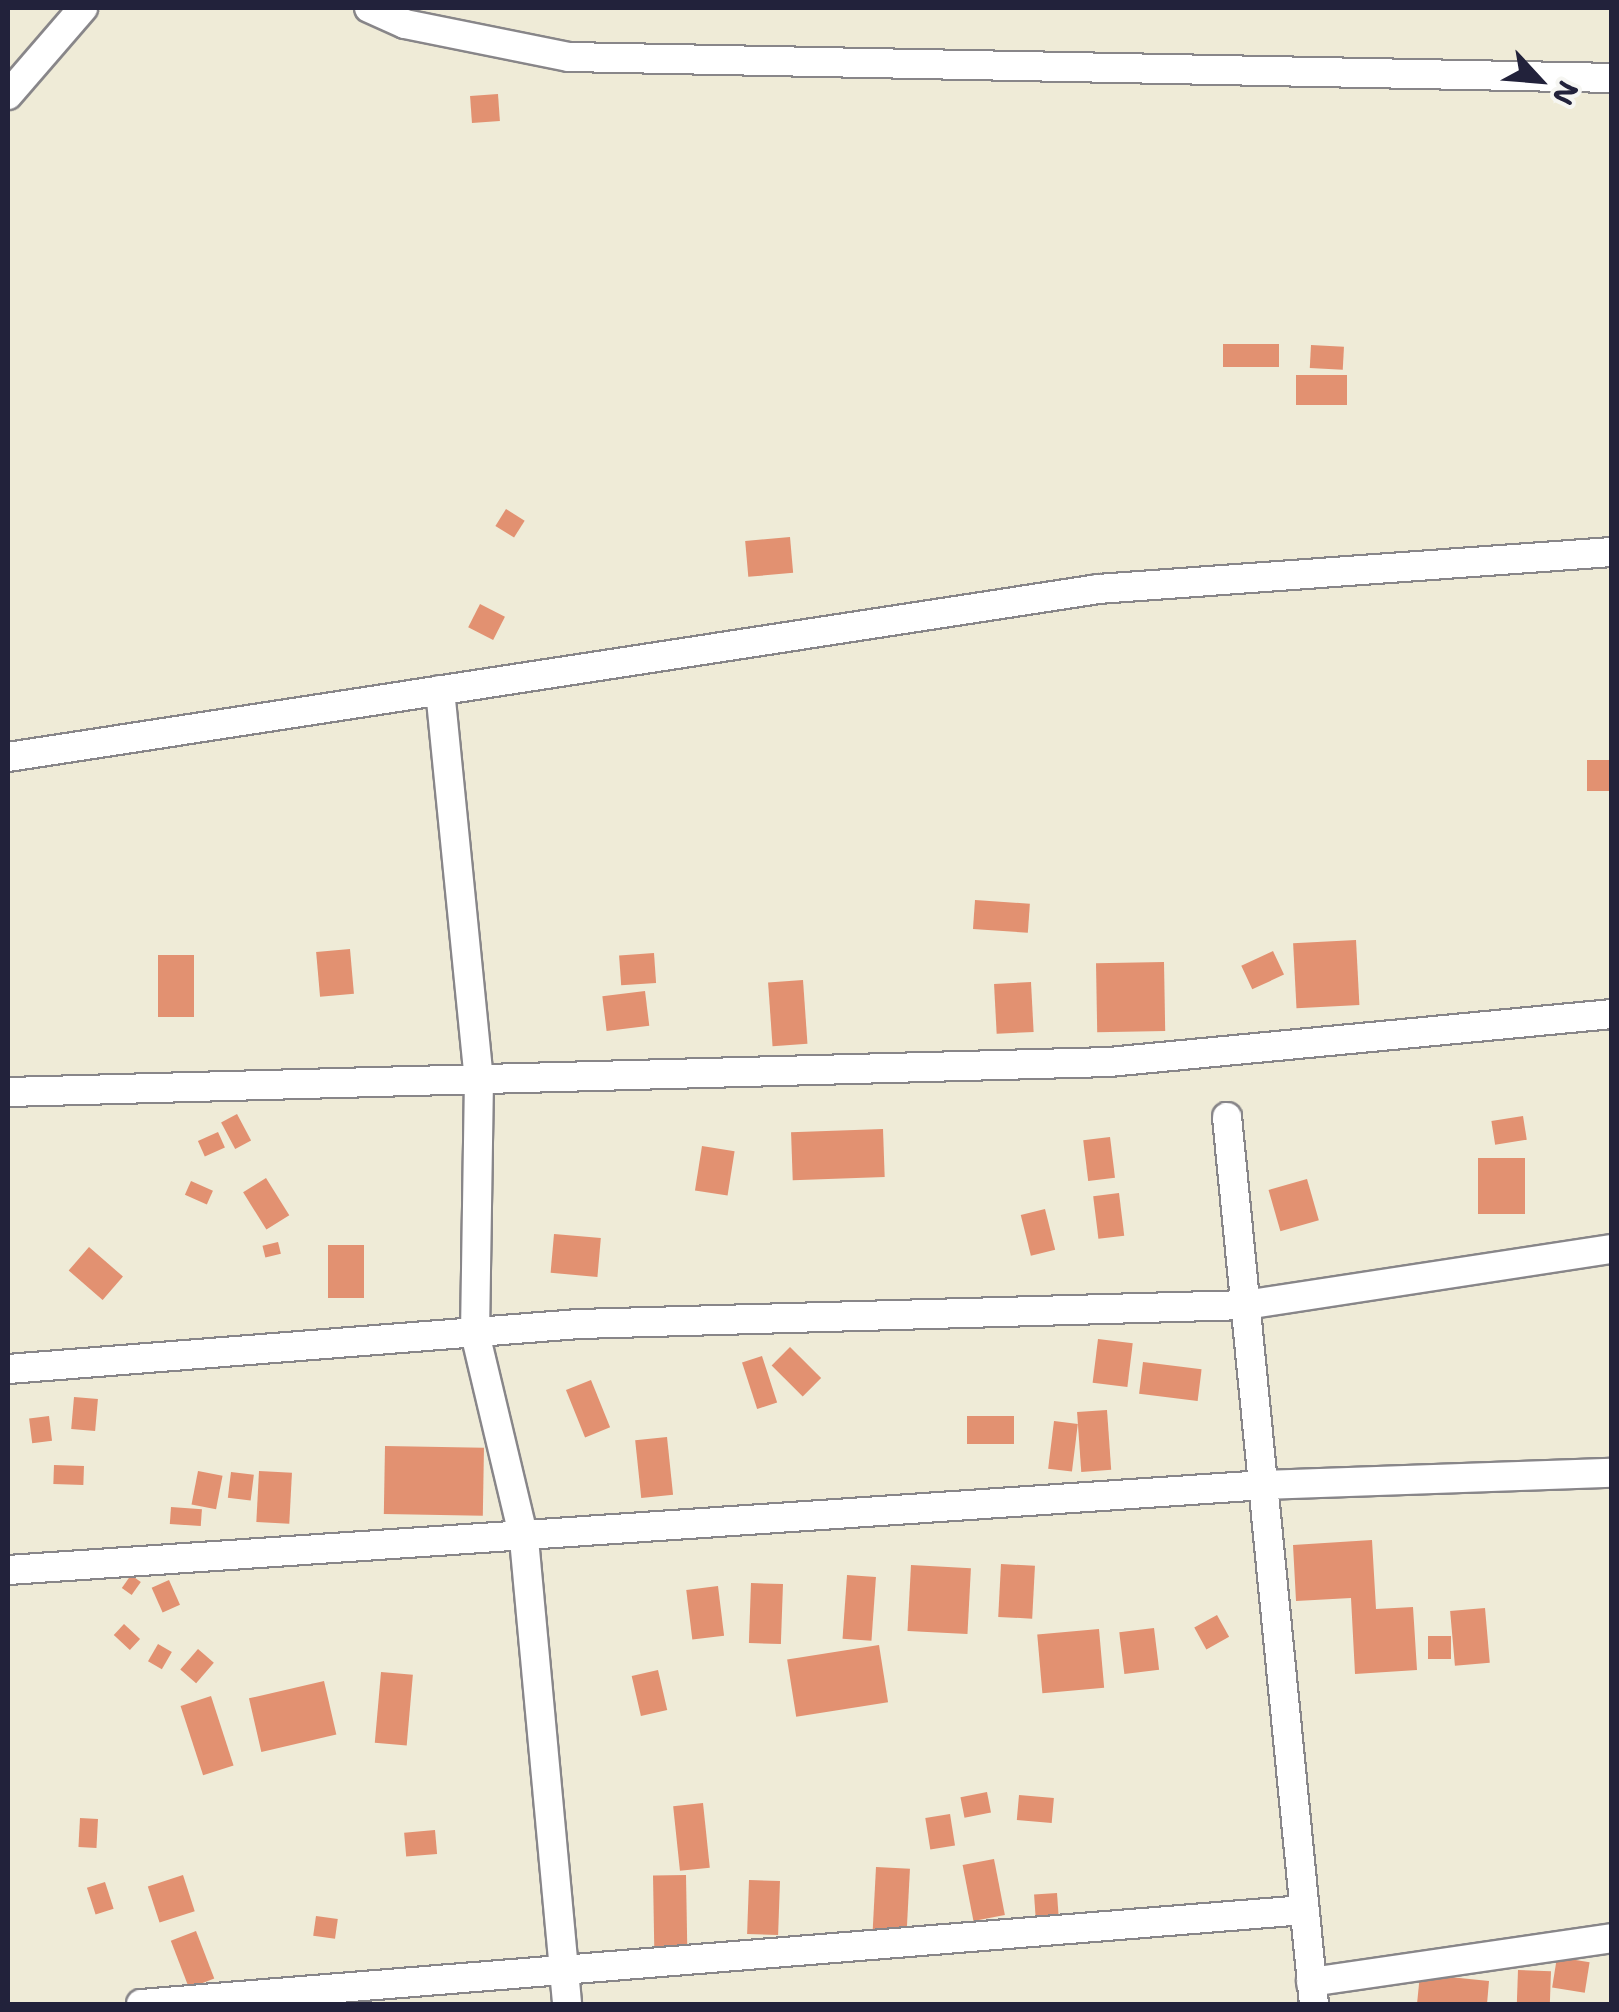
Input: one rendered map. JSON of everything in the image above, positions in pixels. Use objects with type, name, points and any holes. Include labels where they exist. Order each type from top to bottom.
[{"type":"street","points":[[8,95],[83,8]]},
{"type":"street","points":[[369,8],[405,24],[569,58],[1612,78]]},
{"type":"street","points":[[8,757],[1098,589],[1612,552]]},
{"type":"street","points":[[440,690],[479,1079],[475,1333],[524,1539],[566,2004]]},
{"type":"street","points":[[8,1092],[1109,1062],[1612,1014]]},
{"type":"street","points":[[1227,1117],[1313,1993],[1612,1938]]},
{"type":"street","points":[[8,1368],[579,1324],[1245,1305],[1612,1249]]},
{"type":"street","points":[[8,1570],[524,1539],[1263,1485],[1612,1474]]},
{"type":"street","points":[[141,2004],[1304,1910]]},
{"type":"building","points":[[498,94],[500,121],[472,123],[470,96]]},
{"type":"building","points":[[1223,344],[1279,344],[1279,367],[1223,367]]},
{"type":"building","points":[[1311,345],[1344,347],[1343,370],[1310,368]]},
{"type":"building","points":[[1296,375],[1347,375],[1347,405],[1296,405]]},
{"type":"building","points":[[506,509],[525,521],[514,538],[495,526]]},
{"type":"building","points":[[790,537],[793,573],[748,577],[745,541]]},
{"type":"building","points":[[480,604],[505,617],[493,640],[468,627]]},
{"type":"building","points":[[1587,760],[1612,760],[1612,791],[1587,791]]},
{"type":"building","points":[[975,900],[1030,904],[1028,933],[973,929]]},
{"type":"building","points":[[1356,940],[1359,1005],[1296,1008],[1293,943]]},
{"type":"building","points":[[350,949],[354,994],[320,997],[316,952]]},
{"type":"building","points":[[1273,951],[1284,975],[1252,989],[1241,966]]},
{"type":"building","points":[[654,953],[656,983],[621,985],[619,955]]},
{"type":"building","points":[[158,955],[194,955],[194,1017],[158,1017]]},
{"type":"building","points":[[1164,962],[1165,1031],[1097,1032],[1096,963]]},
{"type":"building","points":[[803,980],[807,1044],[773,1046],[768,982]]},
{"type":"building","points":[[1031,982],[1034,1032],[997,1034],[994,984]]},
{"type":"building","points":[[645,991],[649,1026],[607,1031],[602,996]]},
{"type":"building","points":[[237,1114],[251,1140],[235,1149],[221,1122]]},
{"type":"building","points":[[1523,1116],[1527,1140],[1495,1145],[1491,1121]]},
{"type":"building","points":[[883,1129],[885,1177],[793,1180],[791,1132]]},
{"type":"building","points":[[218,1132],[225,1148],[205,1156],[198,1141]]},
{"type":"building","points":[[1110,1137],[1115,1178],[1088,1181],[1083,1140]]},
{"type":"building","points":[[702,1146],[735,1151],[728,1196],[695,1190]]},
{"type":"building","points":[[1478,1158],[1525,1158],[1525,1214],[1478,1214]]},
{"type":"building","points":[[266,1178],[289,1215],[266,1230],[243,1192]]},
{"type":"building","points":[[1307,1179],[1319,1220],[1280,1231],[1269,1190]]},
{"type":"building","points":[[191,1181],[213,1191],[207,1204],[185,1195]]},
{"type":"building","points":[[1119,1193],[1124,1236],[1098,1239],[1093,1196]]},
{"type":"building","points":[[1045,1209],[1055,1250],[1031,1256],[1021,1215]]},
{"type":"building","points":[[554,1234],[601,1238],[597,1277],[551,1273]]},
{"type":"building","points":[[278,1242],[281,1254],[265,1258],[262,1246]]},
{"type":"building","points":[[328,1245],[364,1245],[364,1298],[328,1298]]},
{"type":"building","points":[[89,1247],[123,1277],[103,1300],[69,1270]]},
{"type":"building","points":[[1098,1339],[1133,1343],[1127,1387],[1093,1383]]},
{"type":"building","points":[[790,1347],[821,1378],[803,1396],[772,1365]]},
{"type":"building","points":[[762,1356],[777,1403],[757,1409],[742,1362]]},
{"type":"building","points":[[1143,1362],[1202,1369],[1198,1401],[1139,1394]]},
{"type":"building","points":[[591,1380],[610,1427],[585,1437],[566,1390]]},
{"type":"building","points":[[74,1397],[98,1399],[95,1431],[71,1429]]},
{"type":"building","points":[[1107,1410],[1111,1470],[1081,1472],[1077,1412]]},
{"type":"building","points":[[49,1416],[52,1441],[32,1443],[29,1418]]},
{"type":"building","points":[[967,1416],[1014,1416],[1014,1444],[967,1444]]},
{"type":"building","points":[[1054,1421],[1078,1424],[1072,1472],[1048,1469]]},
{"type":"building","points":[[667,1437],[673,1495],[641,1498],[635,1440]]},
{"type":"building","points":[[385,1446],[484,1448],[483,1516],[384,1514]]},
{"type":"building","points":[[54,1465],[84,1466],[83,1485],[53,1484]]},
{"type":"building","points":[[198,1471],[223,1476],[216,1509],[192,1504]]},
{"type":"building","points":[[259,1471],[292,1473],[289,1524],[256,1522]]},
{"type":"building","points":[[231,1472],[254,1475],[251,1501],[228,1498]]},
{"type":"building","points":[[171,1507],[202,1509],[201,1526],[170,1524]]},
{"type":"building","points":[[1372,1540],[1376,1609],[1413,1607],[1417,1670],[1355,1674],[1351,1598],[1296,1601],[1293,1545]]},
{"type":"building","points":[[1001,1564],[1035,1566],[1032,1619],[998,1617]]},
{"type":"building","points":[[911,1565],[971,1568],[967,1634],[908,1631]]},
{"type":"building","points":[[131,1575],[141,1582],[132,1595],[122,1588]]},
{"type":"building","points":[[847,1575],[876,1577],[871,1641],[843,1639]]},
{"type":"building","points":[[169,1580],[180,1605],[163,1612],[152,1588]]},
{"type":"building","points":[[751,1583],[783,1584],[781,1644],[749,1643]]},
{"type":"building","points":[[718,1586],[724,1636],[692,1640],[686,1590]]},
{"type":"building","points":[[1485,1608],[1490,1663],[1455,1666],[1450,1611]]},
{"type":"building","points":[[1217,1615],[1229,1637],[1206,1649],[1194,1628]]},
{"type":"building","points":[[124,1624],[140,1639],[130,1650],[114,1635]]},
{"type":"building","points":[[1154,1628],[1159,1670],[1124,1674],[1119,1632]]},
{"type":"building","points":[[1099,1629],[1104,1688],[1042,1693],[1037,1634]]},
{"type":"building","points":[[1428,1636],[1451,1636],[1451,1659],[1428,1659]]},
{"type":"building","points":[[158,1644],[172,1652],[162,1669],[148,1661]]},
{"type":"building","points":[[879,1645],[888,1702],[796,1717],[787,1660]]},
{"type":"building","points":[[198,1649],[214,1663],[196,1683],[180,1669]]},
{"type":"building","points":[[658,1670],[667,1710],[641,1716],[632,1676]]},
{"type":"building","points":[[381,1672],[413,1675],[407,1746],[375,1743]]},
{"type":"building","points":[[324,1681],[336,1735],[261,1752],[249,1698]]},
{"type":"building","points":[[211,1696],[234,1765],[203,1775],[181,1706]]},
{"type":"building","points":[[987,1792],[991,1813],[965,1818],[960,1797]]},
{"type":"building","points":[[1019,1795],[1054,1798],[1052,1823],[1017,1820]]},
{"type":"building","points":[[703,1803],[710,1868],[680,1871],[673,1806]]},
{"type":"building","points":[[950,1814],[955,1846],[930,1850],[925,1818]]},
{"type":"building","points":[[80,1818],[98,1819],[96,1848],[78,1847]]},
{"type":"building","points":[[435,1830],[437,1854],[406,1857],[404,1833]]},
{"type":"building","points":[[994,1859],[1005,1915],[973,1921],[963,1865]]},
{"type":"building","points":[[876,1867],[910,1869],[906,1943],[872,1941]]},
{"type":"building","points":[[183,1875],[195,1911],[160,1923],[148,1886]]},
{"type":"building","points":[[686,1875],[687,1956],[654,1957],[653,1876]]},
{"type":"building","points":[[749,1880],[780,1881],[778,1935],[747,1934]]},
{"type":"building","points":[[105,1882],[114,1909],[96,1915],[87,1888]]},
{"type":"building","points":[[1057,1893],[1061,1944],[1038,1945],[1034,1895]]},
{"type":"building","points":[[316,1916],[338,1919],[335,1939],[313,1936]]},
{"type":"building","points":[[196,1931],[214,1979],[189,1988],[171,1941]]},
{"type":"building","points":[[1557,1957],[1590,1962],[1585,1993],[1552,1988]]},
{"type":"building","points":[[1518,1970],[1551,1971],[1550,2004],[1517,2004]]},
{"type":"building","points":[[1420,1974],[1489,1981],[1487,2004],[1417,2004]]}]
